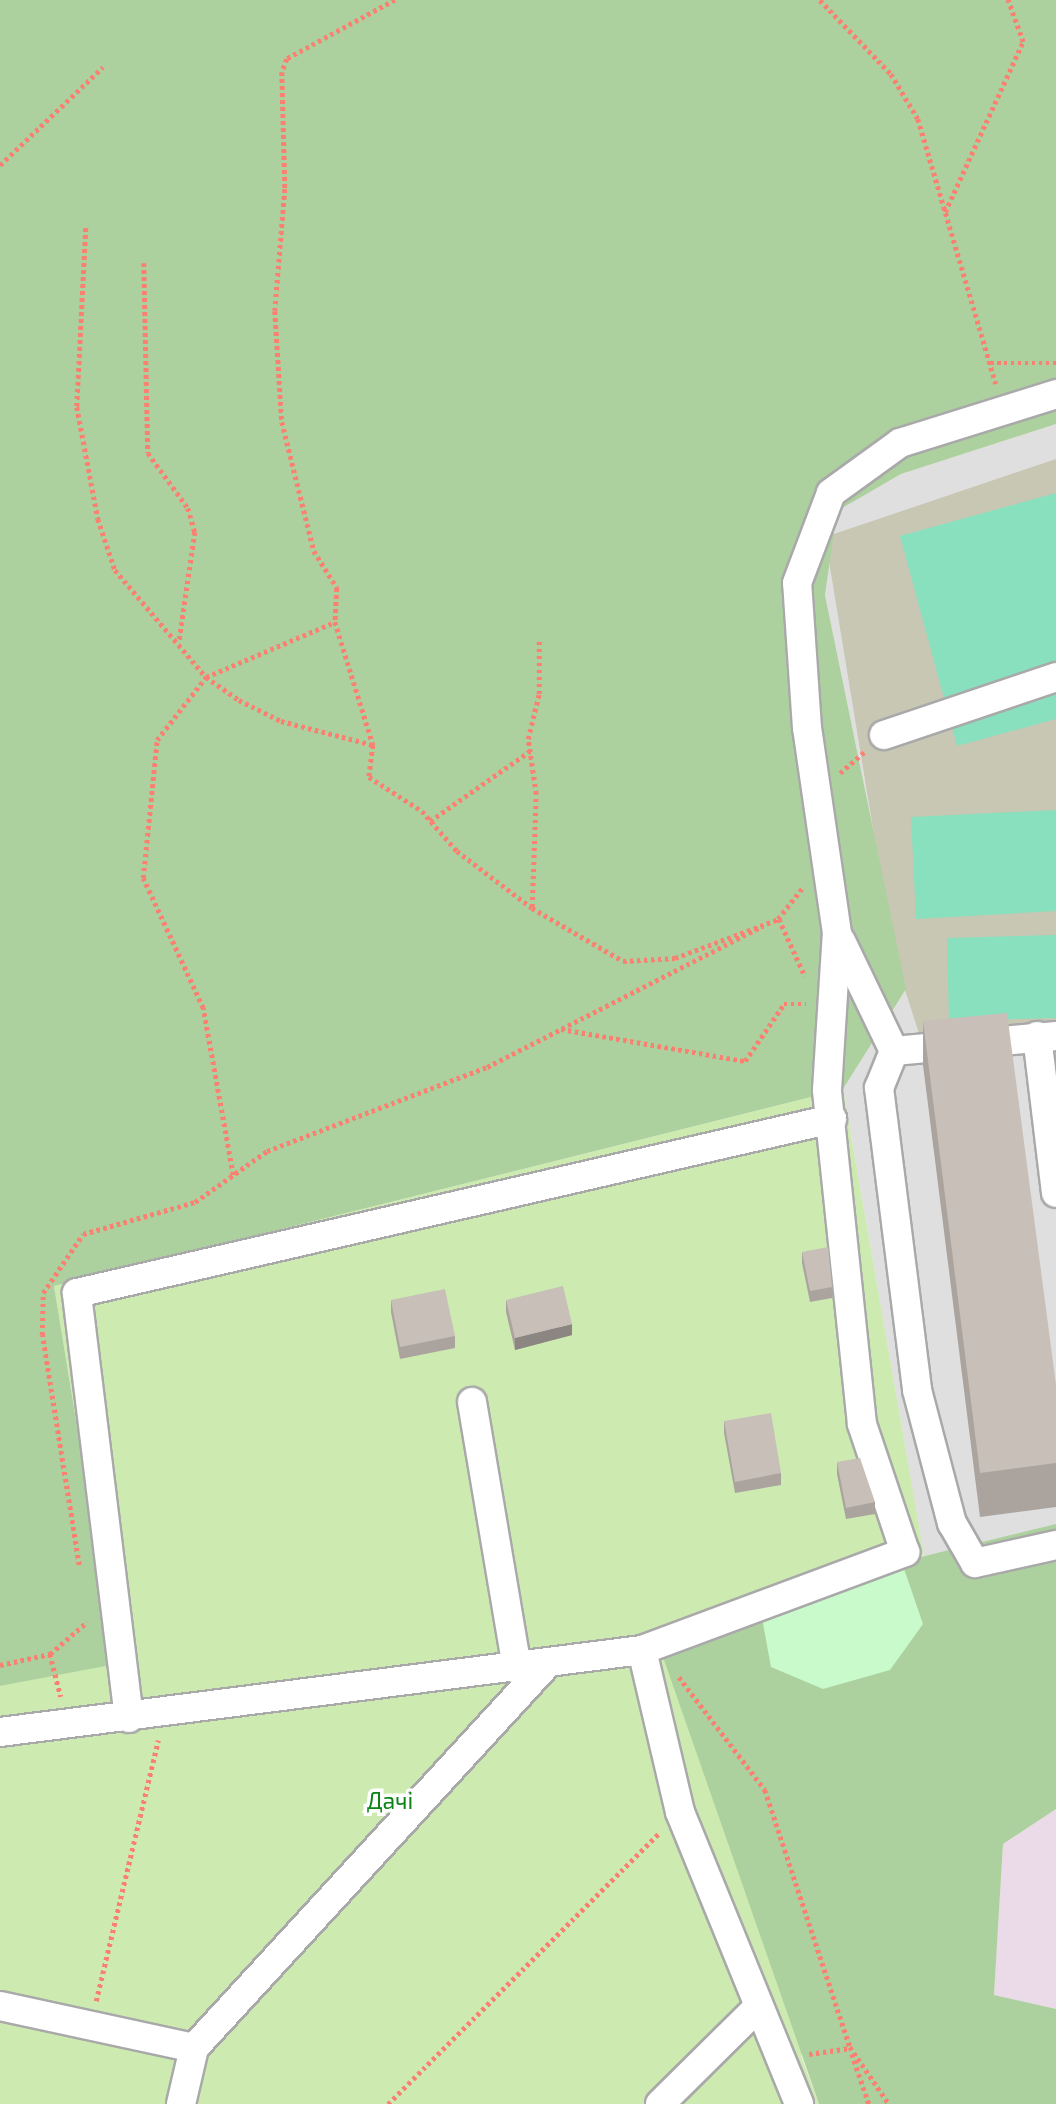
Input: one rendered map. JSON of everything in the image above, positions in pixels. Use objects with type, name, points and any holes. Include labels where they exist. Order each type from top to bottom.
[{"type":"street","points":[[0,1732],[66,1720],[164,1713],[517,1669],[642,1650],[905,1552],[862,1423],[827,1090],[834,1021],[837,933],[817,793],[797,583],[831,493],[900,443],[1004,407],[1056,394]]},
{"type":"street","points":[[884,735],[1056,677]]},
{"type":"street","points":[[837,933],[894,1051],[879,1088],[917,1390],[951,1523],[975,1563],[1056,1545]]},
{"type":"street","points":[[894,1051],[1046,1036],[1056,1192]]},
{"type":"street","points":[[129,1717],[77,1293],[832,1119]]},
{"type":"street","points":[[472,1402],[517,1669]]},
{"type":"street","points":[[642,1650],[680,1812],[757,2008],[799,2104]]},
{"type":"street","points":[[181,2104],[194,2048],[546,1665]]},
{"type":"street","points":[[0,2006],[194,2048]]},
{"type":"street","points":[[660,2104],[757,2008]]},
{"type":"path","points":[[396,0],[287,60],[282,72],[278,384],[288,463],[314,551],[337,588],[335,622],[373,745],[369,777],[430,821],[457,851],[532,908],[623,961],[676,958],[779,919],[806,979]]},
{"type":"path","points":[[820,0],[891,75],[918,119],[1004,407]]},
{"type":"path","points":[[944,212],[1023,43],[1008,0]]},
{"type":"path","points":[[0,164],[103,67]]},
{"type":"path","points":[[86,228],[77,407],[98,519],[115,570],[206,677],[281,721],[373,745]]},
{"type":"path","points":[[144,263],[150,339],[148,453],[188,508],[195,532],[178,644]]},
{"type":"path","points":[[990,363],[1056,363]]},
{"type":"path","points":[[233,1175],[203,1008],[144,878],[157,740],[206,677],[335,622]]},
{"type":"path","points":[[532,908],[536,794],[530,751],[539,694],[539,640]]},
{"type":"path","points":[[817,793],[884,735]]},
{"type":"path","points":[[430,821],[530,751]]},
{"type":"path","points":[[560,1029],[745,1062],[784,1004],[817,1003],[834,1021]]},
{"type":"path","points":[[642,1650],[663,1657],[765,1790],[869,2104]]},
{"type":"path","points":[[50,1654],[66,1720]]},
{"type":"path","points":[[90,2025],[164,1713]]},
{"type":"path","points":[[388,2104],[680,1812]]},
{"type":"path","points":[[783,2063],[849,2046]]},
{"type":"path","points":[[849,2046],[888,2104]]},
{"type":"shaded area","points":[[1056,424],[1056,1525],[924,1556],[843,1089],[906,989],[825,595],[837,510],[901,474]]},
{"type":"shaded area","points":[[1056,459],[1056,1034],[925,1052],[894,956],[825,537]]},
{"type":"shaded area","points":[[1056,1809],[1056,2012],[994,1995],[1003,1844]]},
{"type":"green space","points":[[0,0],[1056,0],[1056,424],[901,474],[837,511],[825,595],[906,989],[843,1089],[54,1286],[116,1664],[0,1686]]},
{"type":"green space","points":[[1056,493],[1056,719],[957,746],[900,536]]},
{"type":"green space","points":[[1056,810],[1056,911],[916,919],[911,817]]},
{"type":"green space","points":[[1056,935],[1056,1018],[949,1021],[947,938]]},
{"type":"green space","name":"Дачі","points":[[843,1089],[924,1555],[902,1563],[801,2056],[819,2104],[0,2104],[0,1686],[116,1663],[54,1286]]},
{"type":"green space","points":[[1056,1524],[1056,1809],[1003,1844],[994,1995],[1056,2009],[1056,2104],[819,2104],[663,1657],[912,1559]]},
{"type":"green space","points":[[902,1563],[923,1624],[890,1670],[823,1689],[771,1667],[762,1618]]},
{"type":"building","points":[[1007,1013],[1056,1385],[1056,1463],[980,1473],[923,1021]]},
{"type":"building","points":[[828,1247],[832,1287],[810,1291],[802,1252]]},
{"type":"building","points":[[563,1286],[572,1324],[515,1338],[506,1300]]},
{"type":"building","points":[[445,1289],[455,1336],[400,1347],[391,1300]]},
{"type":"building","points":[[771,1413],[781,1473],[735,1482],[724,1421]]},
{"type":"building","points":[[860,1458],[875,1502],[846,1508],[837,1462]]}]
